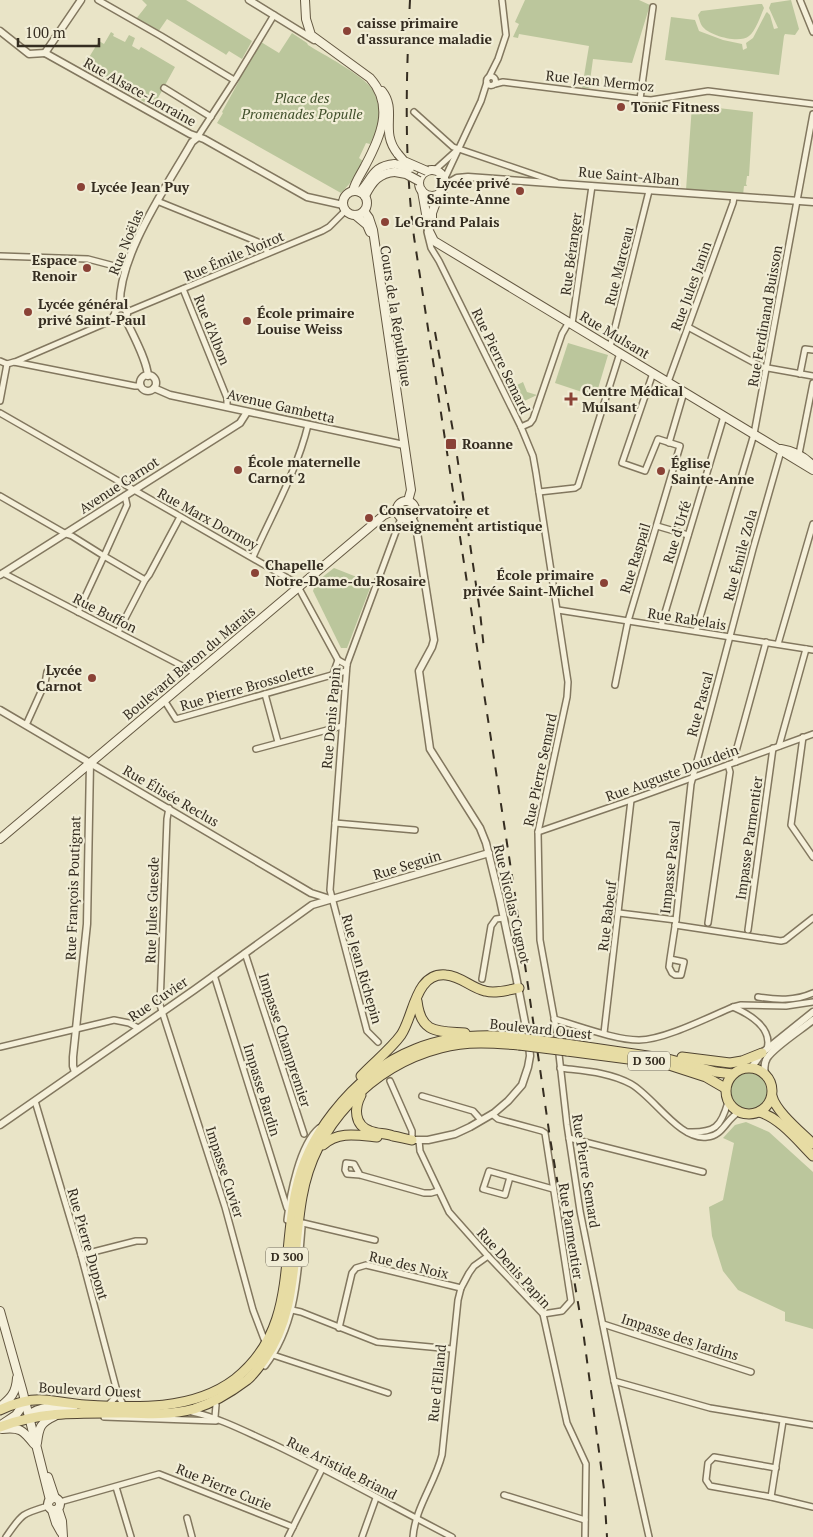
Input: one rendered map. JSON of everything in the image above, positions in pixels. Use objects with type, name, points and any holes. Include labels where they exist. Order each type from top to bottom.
[{"type":"main road","points":[[305,0],[306,20],[311,34],[362,71],[383,91],[388,102],[388,135],[390,142],[398,154],[426,174]]},
{"type":"main road","points":[[359,193],[383,123],[383,105],[378,87]]},
{"type":"main road","points":[[359,193],[367,204],[364,211],[355,216],[344,208],[343,201],[346,194],[359,193],[370,186],[378,177],[395,168],[406,174],[441,174],[445,182],[431,218],[433,231],[440,245]]},
{"type":"main road","points":[[426,174],[419,184],[422,191],[432,196],[439,194]]},
{"type":"main road","name":"Rue Mulsant","points":[[422,191],[425,211],[434,241],[779,450],[798,457],[813,466]]},
{"type":"main road","name":"Cours de la République","points":[[364,211],[369,218],[373,230],[411,490],[408,501]]},
{"type":"main road","name":"Cours de la République","points":[[355,216],[367,225],[369,231],[398,414],[402,426]]},
{"type":"main road","name":"Rue Mulsant","points":[[798,457],[813,470]]},
{"type":"main road","points":[[408,501],[412,504],[414,512],[412,516],[406,519],[401,518],[397,509],[401,502],[408,501]]},
{"type":"main road","name":"Boulevard Baron du Marais","points":[[0,839],[384,515],[397,509]]},
{"type":"main road","points":[[342,1101],[347,1090],[402,1034],[410,1018],[419,990],[424,984],[439,975],[447,975],[462,979],[486,992],[519,988]]},
{"type":"main road","points":[[417,996],[419,1015],[428,1027],[446,1032],[495,1036]]},
{"type":"main road","name":"Boulevard Ouest","points":[[201,1406],[210,1394],[233,1380],[252,1362],[263,1348],[274,1328],[281,1308],[296,1192],[304,1160],[342,1101],[382,1065],[418,1048],[456,1039],[495,1036],[520,1042],[663,1064],[706,1077],[726,1088]]},
{"type":"main road","name":"Boulevard Ouest","points":[[0,1409],[26,1410],[50,1414],[158,1414],[201,1406],[223,1396],[248,1379],[266,1358],[285,1320],[300,1206],[309,1169],[327,1126],[365,1088],[396,1066],[417,1056],[460,1044],[520,1042]]},
{"type":"main road","name":"Boulevard Ouest","points":[[567,1048],[601,1048],[668,1059],[716,1072],[733,1074]]},
{"type":"main road","points":[[601,1048],[725,1063],[742,1062],[764,1052]]},
{"type":"main road","points":[[772,1096],[766,1107],[759,1112],[751,1114],[739,1112],[734,1110],[728,1102],[726,1095],[728,1080],[741,1069],[751,1068],[765,1074],[772,1085],[773,1102],[813,1144]]},
{"type":"main road","points":[[365,1088],[356,1104],[358,1122],[370,1131],[416,1140]]},
{"type":"main road","points":[[759,1112],[771,1117],[813,1156]]},
{"type":"main road","points":[[318,1148],[329,1139],[342,1134],[399,1138]]},
{"type":"main road","points":[[0,1311],[26,1410],[54,1504],[56,1523],[63,1536]]},
{"type":"main road","points":[[0,1409],[14,1393],[17,1371]]},
{"type":"main road","name":"Boulevard Ouest","points":[[0,1427],[44,1400],[108,1406],[201,1406]]},
{"type":"main road","points":[[26,1410],[31,1413],[37,1410],[83,1405]]},
{"type":"main road","points":[[0,1427],[18,1413],[26,1410]]},
{"type":"main road","points":[[37,1448],[38,1432],[41,1425],[48,1419],[62,1413]]},
{"type":"main road","points":[[0,1427],[20,1429],[27,1434],[37,1448]]},
{"type":"street","points":[[45,53],[81,0]]},
{"type":"street","points":[[98,0],[234,80]]},
{"type":"street","points":[[249,0],[325,46]]},
{"type":"street","points":[[445,182],[458,149],[492,80],[506,35],[502,0]]},
{"type":"street","points":[[800,0],[813,32]]},
{"type":"street","points":[[640,100],[653,7]]},
{"type":"street","points":[[276,16],[197,138],[204,139],[307,197],[344,208]]},
{"type":"street","points":[[298,30],[305,27],[306,20]]},
{"type":"street","name":"Rue Alsace-Lorraine","points":[[0,31],[29,54],[45,53],[197,138]]},
{"type":"street","name":"Rue Jean Mermoz","points":[[492,80],[640,100],[708,91],[813,104]]},
{"type":"street","points":[[164,88],[212,117]]},
{"type":"street","points":[[414,112],[458,149],[559,183]]},
{"type":"street","name":"Rue Ferdinand Buisson","points":[[696,632],[754,434],[813,114]]},
{"type":"street","name":"Rue Noëlas","points":[[120,308],[120,292],[126,269],[139,236],[157,201],[192,142],[197,138]]},
{"type":"street","points":[[426,174],[458,149]]},
{"type":"street","name":"Rue Saint-Alban","points":[[445,182],[461,177],[813,202]]},
{"type":"street","name":"Rue Béranger","points":[[521,427],[533,420],[562,334],[570,323],[592,186]]},
{"type":"street","name":"Rue Marceau","points":[[610,347],[649,191]]},
{"type":"street","name":"Rue Jules Janin","points":[[668,382],[734,197]]},
{"type":"street","points":[[157,201],[263,244],[268,253]]},
{"type":"street","name":"Rue Émile Noirot","points":[[126,315],[329,227],[344,208]]},
{"type":"street","name":"Rue Pierre Semard","points":[[425,211],[429,241],[521,427],[533,456],[567,669],[568,689],[538,832],[539,929],[554,1019],[568,1138],[580,1211],[614,1381],[649,1537]]},
{"type":"street","name":"Rue Pierre Semard","points":[[439,261],[440,245]]},
{"type":"street","points":[[0,256],[88,259],[126,269]]},
{"type":"street","name":"Rue d'Albon","points":[[183,289],[227,398],[227,407]]},
{"type":"street","points":[[0,361],[7,364],[14,362],[108,322],[116,311],[123,308],[148,370],[148,376]]},
{"type":"street","points":[[115,314],[118,319],[122,320],[126,315]]},
{"type":"street","points":[[688,327],[766,368],[813,376]]},
{"type":"street","points":[[800,374],[805,349],[813,350]]},
{"type":"street","points":[[539,492],[575,488],[578,486],[620,353]]},
{"type":"street","points":[[14,362],[141,386],[144,390],[148,391],[154,388],[156,384],[154,379],[148,376]]},
{"type":"street","points":[[0,401],[7,364]]},
{"type":"street","points":[[653,373],[622,463],[645,470],[658,439],[669,443],[684,392]]},
{"type":"street","points":[[141,386],[142,379],[148,376]]},
{"type":"street","points":[[798,457],[813,383]]},
{"type":"street","name":"Avenue Gambetta","points":[[154,388],[170,395],[404,445]]},
{"type":"street","name":"Avenue Carnot","points":[[2,574],[240,423],[247,412]]},
{"type":"street","name":"Rue Marx Dormoy","points":[[0,413],[180,518],[254,557],[296,583],[299,587]]},
{"type":"street","name":"Rue d'Urfé","points":[[661,626],[724,416]]},
{"type":"street","points":[[254,557],[294,465],[308,425]]},
{"type":"street","name":"Rue Raspail","points":[[615,685],[628,621],[680,446],[669,443]]},
{"type":"street","name":"Rue Émile Zola","points":[[730,636],[779,450]]},
{"type":"street","points":[[0,496],[145,580]]},
{"type":"street","points":[[78,612],[127,505],[125,496]]},
{"type":"street","name":"Rue Nicolas Cugnot","points":[[412,516],[416,526],[434,640],[419,673],[430,749],[480,828],[489,853],[519,988],[530,1056],[522,1084],[508,1101],[492,1114],[464,1130],[446,1137],[416,1140]]},
{"type":"street","points":[[118,632],[180,518]]},
{"type":"street","name":"Rue Denis Papin","points":[[332,900],[330,890],[347,664],[401,518]]},
{"type":"street","points":[[778,644],[813,524]]},
{"type":"street","points":[[657,526],[688,535]]},
{"type":"street","name":"Rue Buffon","points":[[2,574],[118,632],[190,670],[195,675]]},
{"type":"street","points":[[299,587],[338,660],[347,664]]},
{"type":"street","name":"Rue Rabelais","points":[[558,610],[813,650]]},
{"type":"street","name":"Rue Pascal","points":[[692,778],[730,636]]},
{"type":"street","points":[[736,762],[735,755],[766,642]]},
{"type":"street","points":[[779,746],[806,649]]},
{"type":"street","points":[[333,674],[338,660]]},
{"type":"street","points":[[26,725],[45,683],[47,672]]},
{"type":"street","name":"Rue Pierre Brossolette","points":[[164,700],[176,718],[346,672]]},
{"type":"street","points":[[265,694],[278,742]]},
{"type":"street","name":"Rue Élisée Reclus","points":[[0,710],[311,893],[332,900]]},
{"type":"street","points":[[256,748],[342,726]]},
{"type":"street","name":"Rue Auguste Dourdein","points":[[538,832],[813,733]]},
{"type":"street","points":[[803,737],[791,825],[813,856]]},
{"type":"street","name":"Impasse Parmentier","points":[[748,930],[773,748]]},
{"type":"street","name":"Rue François Poutignat","points":[[75,1072],[73,1066],[87,924],[90,763]]},
{"type":"street","points":[[708,923],[730,772],[728,765]]},
{"type":"street","name":"Impasse Pascal","points":[[670,959],[692,778]]},
{"type":"street","name":"Rue Babeuf","points":[[604,1034],[631,800]]},
{"type":"street","name":"Rue Jules Guesde","points":[[162,1012],[160,1005],[169,808]]},
{"type":"street","points":[[335,823],[415,830]]},
{"type":"street","name":"Rue Seguin","points":[[332,900],[489,853]]},
{"type":"street","name":"Rue Cuvier","points":[[0,1125],[312,905],[332,900]]},
{"type":"street","name":"Rue Jean Richepin","points":[[332,900],[367,1031],[378,1042]]},
{"type":"street","points":[[619,913],[781,941],[786,940],[813,918]]},
{"type":"street","points":[[482,979],[490,926],[496,919],[504,918]]},
{"type":"street","name":"Impasse Champremier","points":[[245,953],[304,1134]]},
{"type":"street","name":"Impasse Bardin","points":[[214,975],[288,1211]]},
{"type":"street","points":[[758,997],[781,1000],[797,999],[813,994]]},
{"type":"street","points":[[554,1019],[619,1038],[640,1040],[663,1036],[742,1005],[786,1006],[813,1002]]},
{"type":"street","points":[[733,1007],[750,1015],[761,1027],[768,1039],[764,1052]]},
{"type":"street","name":"Impasse Cuvier","points":[[162,1012],[225,1207],[253,1310],[264,1339]]},
{"type":"street","points":[[751,1068],[764,1052],[813,1012]]},
{"type":"street","points":[[0,1047],[114,1020],[129,1023],[138,1028]]},
{"type":"street","points":[[765,1074],[764,1064],[767,1058],[813,1020]]},
{"type":"street","points":[[560,1068],[606,1074],[626,1082],[641,1090],[686,1132],[701,1137],[712,1136],[722,1130],[732,1117],[739,1112]]},
{"type":"street","name":"Rue Denis Papin","points":[[390,1081],[449,1212],[543,1314],[567,1423],[586,1464],[585,1537]]},
{"type":"street","points":[[422,1096],[473,1111],[481,1120]]},
{"type":"street","name":"Rue Pierre Dupont","points":[[35,1101],[81,1255],[118,1395],[124,1406]]},
{"type":"street","points":[[686,1132],[706,1132],[713,1129],[720,1123],[728,1102]]},
{"type":"street","name":"Rue Parmentier","points":[[492,1114],[498,1119],[545,1133],[571,1301],[562,1310],[543,1314]]},
{"type":"street","points":[[233,1380],[264,1339],[276,1308],[288,1211],[296,1171],[315,1132],[327,1126]]},
{"type":"street","points":[[568,1138],[703,1172]]},
{"type":"street","points":[[510,1177],[505,1195],[483,1189],[489,1171],[553,1189]]},
{"type":"street","points":[[360,1175],[424,1193],[438,1191]]},
{"type":"street","points":[[193,1420],[201,1406],[216,1405],[248,1382],[273,1355],[284,1335],[292,1310],[297,1282],[304,1209],[300,1206]]},
{"type":"street","points":[[303,1223],[375,1240]]},
{"type":"street","points":[[81,1255],[136,1241],[144,1242]]},
{"type":"street","name":"Rue d'Elland","points":[[413,1537],[417,1519],[440,1460],[455,1316],[461,1288],[474,1266],[488,1256]]},
{"type":"street","name":"Rue des Noix","points":[[339,1328],[352,1273],[359,1266],[366,1265],[461,1288]]},
{"type":"street","points":[[292,1310],[377,1342],[452,1349]]},
{"type":"street","name":"Impasse des Jardins","points":[[603,1324],[751,1372]]},
{"type":"street","points":[[273,1355],[388,1393]]},
{"type":"street","points":[[614,1381],[710,1408],[813,1425]]},
{"type":"street","points":[[108,1406],[118,1395]]},
{"type":"street","points":[[216,1405],[218,1419]]},
{"type":"street","name":"Rue Aristide Briand","points":[[201,1406],[218,1419],[322,1469],[452,1537]]},
{"type":"street","name":"Rue Aristide Briand","points":[[62,1413],[83,1416],[193,1420],[218,1419]]},
{"type":"street","points":[[771,1497],[783,1421]]},
{"type":"street","points":[[776,1468],[714,1457],[708,1463],[706,1480],[710,1486],[813,1507]]},
{"type":"street","points":[[288,1537],[322,1469]]},
{"type":"street","name":"Rue Pierre Curie","points":[[6,1537],[21,1516],[27,1512],[159,1474],[293,1527]]},
{"type":"street","points":[[116,1487],[131,1537]]},
{"type":"street","points":[[504,1495],[585,1520]]},
{"type":"street","points":[[362,1537],[376,1498]]},
{"type":"street","points":[[187,1518],[192,1537]]},
{"type":"green space","points":[[142,0],[186,0],[252,41],[242,59],[229,51],[226,55],[167,19],[158,32],[136,19],[147,5]]},
{"type":"green space","points":[[525,0],[639,0],[650,5],[632,63],[593,59],[589,88],[582,88],[589,46],[519,34],[518,38],[513,37],[519,24],[515,22]]},
{"type":"green space","points":[[791,0],[799,29],[795,35],[785,34],[784,36],[779,75],[665,60],[671,17],[695,20],[699,31],[723,40],[742,44],[743,50],[747,48],[746,43],[753,38],[767,12],[770,15],[774,29],[778,28],[769,8],[771,3]]},
{"type":"green space","points":[[762,4],[764,8],[756,27],[745,38],[725,38],[711,33],[702,26],[698,15],[701,11]]},
{"type":"green space","points":[[111,32],[114,34],[113,36],[125,42],[129,35],[135,38],[132,46],[139,50],[141,47],[175,67],[153,107],[81,66],[86,58],[88,59],[99,41],[104,44]]},
{"type":"green space","name":"Place des Promenades Populle","points":[[292,33],[360,77],[372,89],[377,99],[379,122],[376,132],[370,144],[366,143],[359,158],[363,161],[359,170],[341,193],[217,123],[238,80],[261,42],[279,53]]},
{"type":"green space","points":[[692,105],[753,112],[749,176],[747,176],[747,186],[744,186],[743,195],[686,190]]},
{"type":"green space","points":[[568,343],[608,355],[597,392],[591,395],[555,383]]},
{"type":"green space","points":[[523,382],[527,392],[537,395],[516,405],[509,389]]},
{"type":"green space","points":[[334,568],[372,583],[347,648],[341,648],[313,591],[316,582]]},
{"type":"green space","points":[[753,1071],[760,1074],[766,1080],[769,1091],[768,1099],[760,1108],[753,1111],[745,1111],[738,1108],[730,1099],[729,1087],[732,1080],[741,1072]]},
{"type":"green space","points":[[746,1122],[769,1132],[813,1172],[813,1329],[785,1321],[785,1312],[738,1290],[723,1271],[712,1236],[709,1207],[723,1200],[734,1143],[723,1138],[735,1125]]},
{"type":"railway","points":[[410,0],[407,148],[414,237],[514,889],[550,1138],[584,1338],[604,1489],[607,1537]]},
{"type":"railway","points":[[435,332],[455,442],[484,649]]},
{"type":"place","name":"caisse primaire d'assurance maladie","points":[[347,31]]},
{"type":"place","name":"Tonic Fitness","points":[[621,107]]},
{"type":"place","name":"Lycée Jean Puy","points":[[81,187]]},
{"type":"place","name":"Lycée privé Sainte-Anne","points":[[520,191]]},
{"type":"place","name":"Le Grand Palais","points":[[385,222]]},
{"type":"place","name":"Espace Renoir","points":[[87,268]]},
{"type":"place","name":"Lycée général privé Saint-Paul","points":[[28,312]]},
{"type":"place","name":"École primaire Louise Weiss","points":[[247,321]]},
{"type":"place","name":"Centre Médical Mulsant","points":[[571,399]]},
{"type":"place","name":"Roanne","points":[[451,444]]},
{"type":"place","name":"École maternelle Carnot 2","points":[[238,470]]},
{"type":"place","name":"Église Sainte-Anne","points":[[661,471]]},
{"type":"place","name":"Conservatoire et enseignement artistique","points":[[369,518]]},
{"type":"place","name":"Chapelle Notre-Dame-du-Rosaire","points":[[255,573]]},
{"type":"place","name":"École primaire privée Saint-Michel","points":[[604,583]]},
{"type":"place","name":"Lycée Carnot","points":[[92,678]]}]
